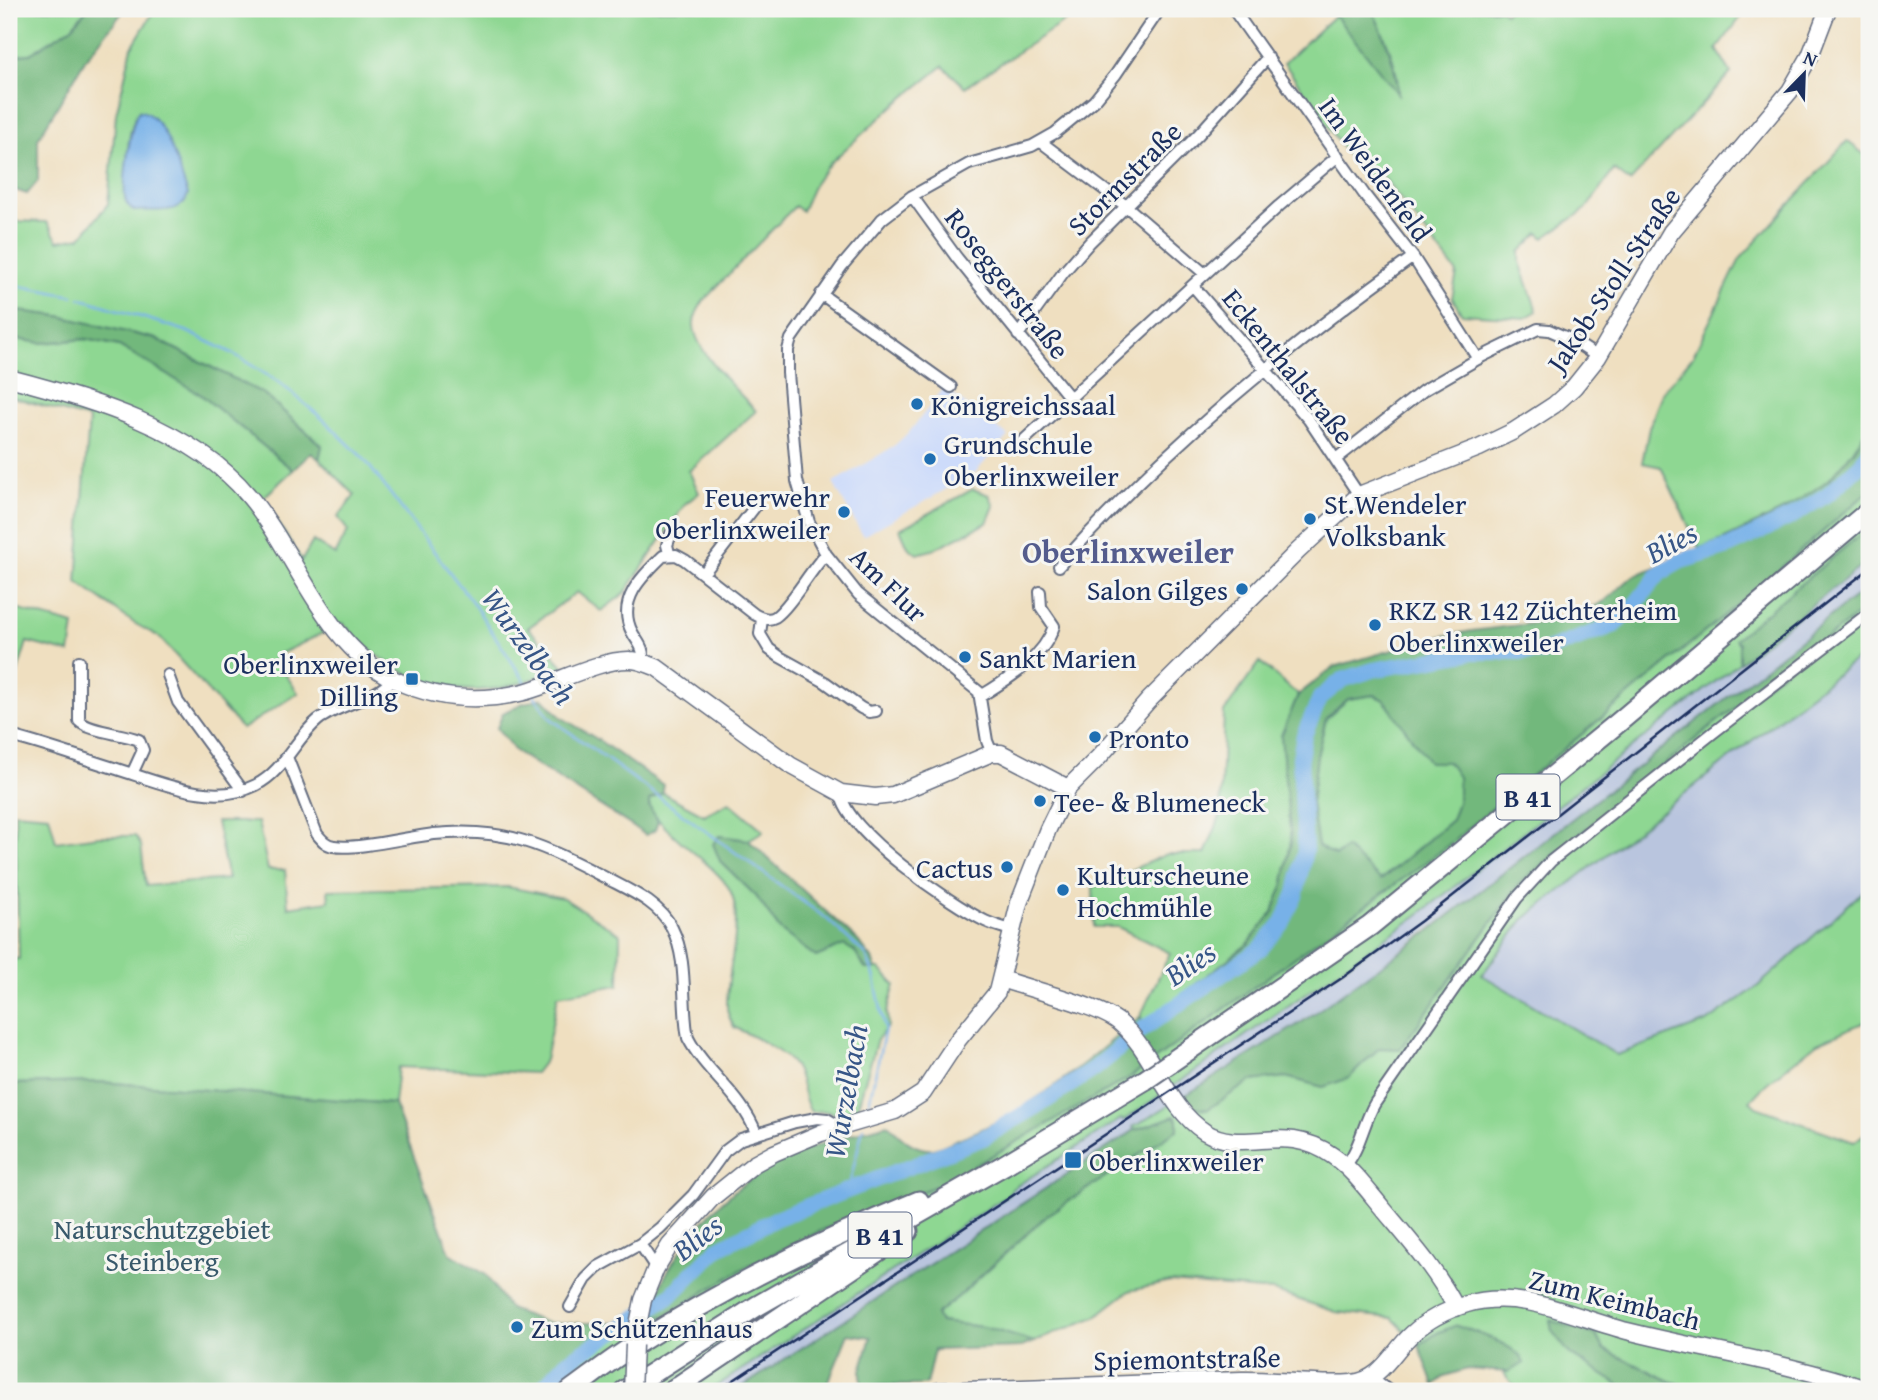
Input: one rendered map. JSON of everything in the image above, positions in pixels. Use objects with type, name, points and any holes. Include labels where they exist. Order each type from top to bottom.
[{"type":"highway","name":"B 41","points":[[624,1391],[757,1306],[1004,1165],[1144,1080],[1370,926],[1608,731],[1869,511]]},
{"type":"highway","points":[[570,1391],[634,1345],[757,1275],[815,1245],[1004,1165]]},
{"type":"highway","points":[[671,1391],[768,1328],[1004,1165]]},
{"type":"main road","name":"Jakob-Stoll-Straße","points":[[632,1391],[634,1333],[648,1286],[670,1245],[689,1221],[754,1164],[790,1145],[881,1117],[923,1093],[958,1040],[992,1000],[1001,979],[1018,903],[1068,788],[1203,646],[1298,551],[1359,495],[1479,447],[1531,421],[1574,387],[1598,357],[1671,232],[1790,91],[1810,56],[1828,9]]},
{"type":"main road","points":[[9,378],[92,401],[178,440],[221,467],[250,497],[320,605],[351,647],[392,679],[435,695],[467,700],[528,690],[617,661],[642,662],[671,678],[790,765],[841,793],[866,797],[893,795],[992,753],[1001,753],[1068,788]]},
{"type":"main road","points":[[1001,979],[1101,1012],[1119,1022],[1139,1046],[1183,1111],[1203,1130],[1215,1137],[1232,1141],[1293,1140],[1321,1149],[1345,1166],[1421,1254],[1456,1308]]},
{"type":"main road","name":"Zum Keimbach","points":[[1370,1378],[1383,1368],[1418,1329],[1456,1308],[1490,1300],[1532,1303],[1629,1331],[1833,1377],[1869,1390]]},
{"type":"main road","name":"Spiemontstraße","points":[[939,1391],[1243,1386],[1361,1382],[1370,1378]]},
{"type":"street","points":[[951,387],[821,294],[875,227],[898,205],[969,164],[1041,142],[1094,101],[1116,74],[1160,9]]},
{"type":"street","name":"Im Weidenfeld","points":[[1233,9],[1364,194],[1413,257],[1478,359]]},
{"type":"street","name":"Stormstraße","points":[[1018,335],[1063,273],[1198,135],[1268,57]]},
{"type":"street","points":[[1041,142],[1126,206],[1205,274]]},
{"type":"street","points":[[1192,286],[1338,156]]},
{"type":"street","name":"Roseggerstraße","points":[[912,197],[1070,398]]},
{"type":"street","points":[[1059,566],[1110,509],[1265,368],[1413,257]]},
{"type":"street","name":"Eckenthalstraße","points":[[1022,442],[1192,286],[1309,420],[1359,495]]},
{"type":"street","name":"Am Flur","points":[[821,294],[791,340],[788,350],[797,481],[809,522],[826,554],[868,603],[975,687],[981,696]]},
{"type":"street","points":[[1336,459],[1424,390],[1538,329],[1549,330],[1570,339],[1598,357]]},
{"type":"street","points":[[703,574],[757,504]]},
{"type":"street","points":[[669,553],[667,545],[671,534]]},
{"type":"street","points":[[669,553],[685,560],[762,619],[776,616],[826,554]]},
{"type":"street","points":[[642,662],[643,653],[629,621],[628,599],[656,562],[669,553]]},
{"type":"street","points":[[992,753],[987,740],[981,696],[1020,670],[1051,634],[1054,626],[1041,607],[1040,592]]},
{"type":"street","points":[[1345,1166],[1356,1151],[1365,1119],[1464,973],[1535,877],[1551,861],[1714,732],[1869,613]]},
{"type":"street","points":[[762,619],[760,634],[769,649],[825,682],[861,708],[869,712],[876,711]]},
{"type":"street","points":[[79,661],[79,721],[84,726],[139,740],[143,750],[132,774]]},
{"type":"street","points":[[168,675],[178,702],[243,791]]},
{"type":"street","points":[[10,736],[189,791],[243,791],[258,785],[272,774],[319,720],[377,690],[392,679]]},
{"type":"street","points":[[287,757],[317,834],[324,843],[334,846],[355,845],[467,832],[510,836],[534,843],[567,858],[650,903],[671,926],[678,942],[688,1038],[694,1049],[734,1096],[757,1133]]},
{"type":"street","points":[[841,793],[844,808],[858,826],[901,864],[968,912],[1011,930]]},
{"type":"street","points":[[570,1307],[586,1279],[598,1267],[640,1244],[677,1212],[725,1151],[741,1139],[817,1118],[848,1126]]},
{"type":"street","points":[[640,1244],[656,1268]]},
{"type":"street","points":[[1370,1378],[1389,1391]]},
{"type":"shaded area","name":"Grundschule Oberlinxweiler","points":[[944,388],[1008,436],[975,473],[863,536],[833,483],[894,446],[910,431]]},
{"type":"shaded area","points":[[1869,560],[1869,586],[1464,903],[1349,989],[1247,1058],[1134,1126],[1135,1130],[736,1391],[709,1391],[1008,1195],[1012,1189],[1122,1118],[1124,1120],[1338,973],[1417,916]]},
{"type":"shaded area","points":[[1869,649],[1869,886],[1757,987],[1707,1022],[1617,1055],[1482,976],[1523,920]]},
{"type":"green space","points":[[14,9],[87,9],[72,27],[30,54],[9,56],[9,34]]},
{"type":"green space","points":[[87,9],[125,9],[85,60],[38,139],[38,181],[27,194],[9,188],[9,56],[30,54],[72,27]]},
{"type":"green space","points":[[155,9],[1062,9],[1071,17],[965,87],[943,66],[892,107],[830,163],[815,182],[802,211],[795,206],[704,300],[694,319],[696,337],[719,371],[756,411],[689,471],[699,493],[685,504],[625,593],[601,611],[577,592],[528,628],[565,668],[503,687],[461,690],[404,672],[371,650],[343,623],[274,657],[298,693],[242,729],[159,637],[134,623],[77,582],[89,419],[9,396],[9,338],[42,343],[86,339],[119,346],[200,394],[293,470],[262,499],[302,560],[313,541],[335,555],[348,531],[338,517],[355,495],[319,459],[322,445],[264,394],[156,339],[59,316],[9,310],[9,221],[47,222],[58,241],[81,237],[108,204],[116,114],[132,47]],"holes":[[[139,111],[148,209],[135,211],[125,199],[129,140],[134,119]]]},
{"type":"green space","points":[[1330,9],[1372,9],[1392,61],[1398,94]]},
{"type":"green space","points":[[1372,9],[1500,9],[1505,13],[1509,9],[1747,9],[1717,49],[1731,73],[1630,182],[1614,170],[1586,209],[1544,238],[1539,233],[1520,252],[1520,262],[1537,311],[1525,318],[1462,314],[1452,298],[1457,273],[1381,174],[1363,178],[1284,63],[1335,15],[1398,93],[1393,61]]},
{"type":"green space","points":[[1847,141],[1869,158],[1869,425],[1842,465],[1805,498],[1769,519],[1699,548],[1661,467],[1642,463],[1649,428],[1663,391],[1693,356],[1740,259]]},
{"type":"green space","points":[[9,310],[59,316],[156,339],[264,394],[322,446],[319,459],[311,453],[293,470],[200,394],[119,346],[86,339],[42,343],[9,338]]},
{"type":"green space","points":[[1869,425],[1869,491],[1773,575],[1445,848],[1132,1076],[944,1183],[825,1229],[746,1267],[663,1317],[654,1312],[660,1287],[668,1271],[703,1222],[725,1199],[772,1166],[826,1142],[888,1124],[908,1142],[926,1149],[939,1147],[983,1129],[1054,1086],[1140,1017],[1145,1023],[1248,944],[1273,912],[1284,883],[1291,841],[1281,736],[1298,695],[1334,667],[1438,637],[1554,621],[1578,615],[1605,601],[1632,577],[1717,543],[1786,509],[1830,479],[1855,449]],"holes":[[[1374,695],[1384,700],[1429,762],[1448,762],[1458,777],[1458,802],[1452,820],[1381,880],[1346,848],[1336,856],[1318,846],[1311,803],[1317,756],[1326,718],[1348,699]]]},
{"type":"green space","points":[[973,489],[989,495],[994,506],[987,523],[932,550],[917,554],[908,547],[900,529]]},
{"type":"green space","points":[[1869,491],[1869,527],[1736,639],[1739,643],[1739,663],[1417,916],[1123,1121],[1121,1119],[1012,1189],[1008,1195],[709,1391],[542,1391],[566,1370],[621,1332],[623,1323],[651,1312],[655,1300],[654,1312],[663,1317],[746,1267],[825,1229],[944,1183],[1132,1076],[1445,848],[1773,575]]},
{"type":"green space","points":[[1869,527],[1869,560],[1739,663],[1739,643],[1735,639]]},
{"type":"green space","points":[[1869,586],[1869,606],[1710,727],[1520,883],[1400,1049],[1379,1048],[1349,1078],[1323,1087],[1286,1077],[1251,1081],[1208,1109],[1188,1106],[1186,1095],[1305,1020],[1428,932]]},
{"type":"green space","points":[[1869,606],[1869,649],[1523,920],[1482,975],[1617,1055],[1707,1022],[1757,987],[1869,886],[1869,1020],[1817,1043],[1767,1083],[1750,1101],[1756,1107],[1854,1142],[1869,1130],[1869,1391],[1701,1391],[1670,1381],[1603,1349],[1596,1335],[1570,1354],[1629,1391],[1518,1391],[1503,1372],[1516,1366],[1439,1332],[1419,1345],[1392,1318],[1336,1312],[1273,1291],[1170,1282],[1129,1291],[1095,1317],[1034,1342],[984,1327],[940,1322],[936,1314],[1046,1216],[1178,1129],[1175,1116],[1135,1130],[1133,1127],[1186,1095],[1188,1106],[1208,1109],[1250,1081],[1286,1077],[1323,1087],[1349,1078],[1379,1048],[1400,1048],[1520,883],[1710,727]]},
{"type":"green space","points":[[9,607],[74,625],[70,653],[27,642],[9,700]]},
{"type":"green space","points":[[1260,662],[1298,695],[1281,736],[1291,841],[1284,883],[1273,912],[1248,944],[1144,1024],[1140,1017],[1170,953],[1118,927],[1094,927],[1093,887],[1167,854],[1205,854],[1220,817],[1224,712]]},
{"type":"green space","points":[[1374,695],[1384,700],[1429,761],[1447,761],[1459,777],[1458,802],[1452,820],[1380,880],[1346,849],[1336,856],[1318,847],[1311,803],[1317,756],[1326,719],[1348,699]]},
{"type":"green space","points":[[543,698],[561,717],[663,785],[663,793],[649,800],[649,806],[658,821],[655,830],[646,835],[515,751],[497,728],[503,713],[521,704]]},
{"type":"green space","points":[[663,793],[704,815],[729,802],[764,831],[748,840],[719,836],[720,861],[756,896],[780,930],[833,949],[844,944],[854,951],[866,969],[880,969],[895,985],[887,1012],[888,1026],[877,1040],[857,1109],[845,1116],[824,1111],[811,1112],[797,1071],[789,1060],[734,1027],[728,1015],[727,993],[735,931],[734,902],[722,879],[670,832],[651,810],[649,800]]},
{"type":"green space","points":[[15,812],[49,815],[56,842],[99,836],[135,836],[141,845],[146,886],[228,879],[216,822],[258,822],[268,870],[285,870],[288,907],[329,901],[328,890],[508,887],[563,898],[620,934],[619,985],[558,995],[545,1060],[535,1073],[398,1067],[394,1104],[100,1082],[9,1084],[9,958],[19,959]]},
{"type":"green space","points":[[719,836],[748,840],[858,941],[876,969],[866,969],[854,951],[844,945],[816,957],[780,930],[756,896],[720,861],[713,844]]},
{"type":"green space","name":"Naturschutzgebiet Steinberg","points":[[100,1082],[394,1104],[450,1253],[486,1275],[509,1309],[547,1323],[623,1323],[621,1332],[542,1391],[9,1391],[9,1084]]},
{"type":"green space","points":[[1175,1116],[1178,1129],[1046,1216],[936,1314],[940,1322],[984,1327],[1034,1342],[1022,1347],[934,1350],[926,1385],[861,1386],[861,1371],[871,1337],[848,1334],[826,1388],[736,1391],[1135,1130]]},
{"type":"green space","points":[[1550,1320],[1596,1335],[1603,1349],[1670,1381],[1701,1391],[1629,1391],[1570,1354],[1552,1331]]},
{"type":"green space","points":[[1457,1325],[1513,1350],[1524,1363],[1508,1372],[1467,1369],[1445,1376],[1434,1385],[1419,1345],[1439,1332]]},
{"type":"water","points":[[139,111],[148,114],[157,122],[176,159],[188,194],[185,201],[174,209],[135,211],[128,206],[125,180],[128,153]]},
{"type":"waterway","name":"Wurzelbach","points":[[9,284],[73,296]]},
{"type":"waterway","name":"Wurzelbach","points":[[80,298],[186,331],[232,353],[280,383],[324,420],[364,459],[473,603],[526,683]]},
{"type":"waterway","name":"Blies","points":[[539,1391],[567,1362],[670,1296],[717,1249],[777,1218],[983,1138],[1093,1070],[1140,1031],[1261,948],[1283,922],[1296,893],[1305,850],[1300,758],[1304,735],[1320,698],[1342,680],[1373,670],[1473,652],[1542,652],[1615,625],[1660,573],[1681,561],[1728,547],[1791,517],[1828,494],[1861,464],[1869,451]]},
{"type":"waterway","name":"Wurzelbach","points":[[534,695],[550,718],[827,919],[866,955],[874,975],[885,1029],[867,1112]]},
{"type":"waterway","name":"Wurzelbach","points":[[848,1190],[863,1128]]},
{"type":"railway","points":[[717,1391],[1342,978],[1421,921],[1869,569]]},
{"type":"place","name":"Königreichssaal","points":[[917,404]]},
{"type":"place","name":"Grundschule Oberlinxweiler","points":[[930,459]]},
{"type":"place","name":"Feuerwehr Oberlinxweiler","points":[[844,512]]},
{"type":"place","name":"St.Wendeler Volksbank","points":[[1310,519]]},
{"type":"place","name":"Salon Gilges","points":[[1242,589]]},
{"type":"place","name":"RKZ SR 142 Züchterheim Oberlinxweiler","points":[[1375,625]]},
{"type":"place","name":"Sankt Marien","points":[[965,657]]},
{"type":"place","name":"Oberlinxweiler Dilling","points":[[412,679]]},
{"type":"place","name":"Pronto","points":[[1095,737]]},
{"type":"place","name":"Tee- & Blumeneck","points":[[1040,801]]},
{"type":"place","name":"Cactus","points":[[1007,867]]},
{"type":"place","name":"Kulturscheune Hochmühle","points":[[1063,890]]},
{"type":"place","name":"Oberlinxweiler","points":[[1073,1160]]},
{"type":"place","name":"Zum Schützenhaus","points":[[517,1327]]},
{"type":"district","name":"Oberlinxweiler","points":[[1128,551]]}]
